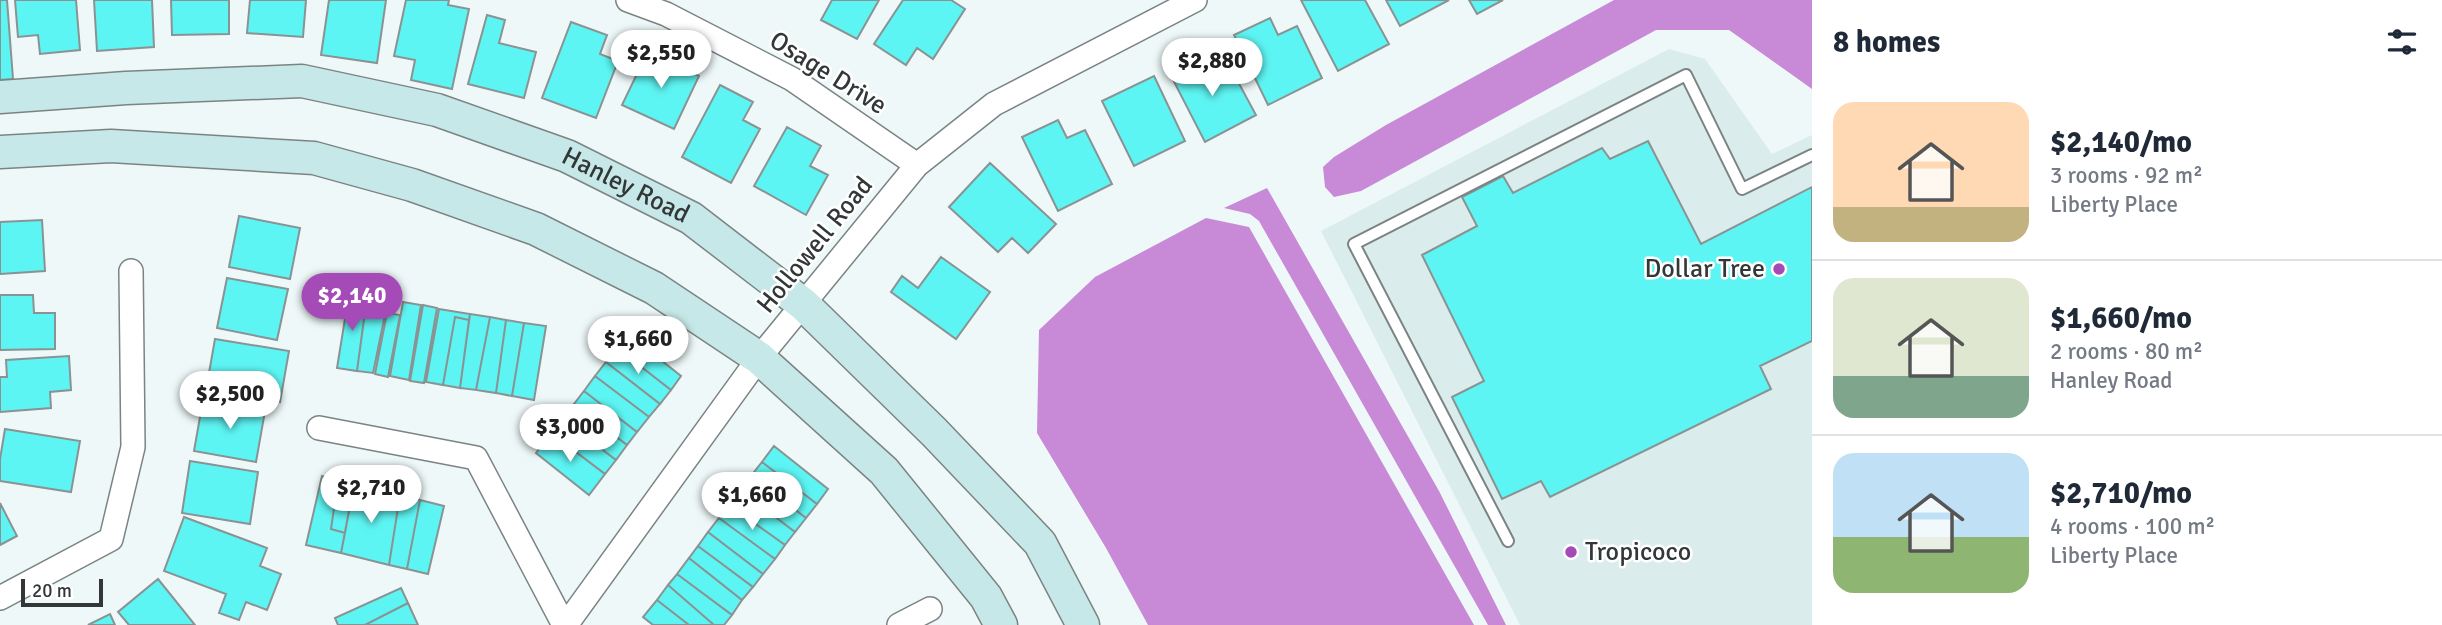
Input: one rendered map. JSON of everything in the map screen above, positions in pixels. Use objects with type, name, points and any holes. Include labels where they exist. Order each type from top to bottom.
[{"type":"main road","name":"Hanley Road","points":[[0,97],[126,88],[302,81],[437,110],[567,156],[691,218],[803,304],[934,432],[1040,543],[1083,625]]},
{"type":"main road","points":[[0,152],[111,146],[314,158],[412,185],[536,229],[654,288],[758,358],[884,471],[986,597],[1001,625]]},
{"type":"street","name":"Osage Drive","points":[[628,0],[666,14],[792,79],[918,165]]},
{"type":"street","name":"Hollowell Road","points":[[565,625],[758,358],[918,165],[994,104],[1195,0]]},
{"type":"street","points":[[0,598],[111,539],[133,447],[131,271]]},
{"type":"street","points":[[319,428],[476,458],[565,625]]},
{"type":"street","points":[[898,625],[930,609]]},
{"type":"lane","points":[[1508,541],[1354,244],[1686,75],[1742,189],[1812,155]]},
{"type":"shaded area","points":[[1614,0],[1812,0],[1812,89],[1729,30],[1656,30],[1361,191],[1334,197],[1325,187],[1323,167],[1334,157],[1386,125]]},
{"type":"shaded area","points":[[1669,49],[1705,59],[1772,154],[1812,135],[1812,625],[1520,625],[1321,231]]},
{"type":"shaded area","points":[[1267,188],[1439,491],[1506,625],[1488,625],[1259,221],[1250,214],[1224,208]]},
{"type":"shaded area","points":[[1206,218],[1249,227],[1474,625],[1148,625],[1106,548],[1037,433],[1039,330],[1095,277]]},
{"type":"building","points":[[0,0],[7,0],[13,79],[0,80]]},
{"type":"building","points":[[15,0],[76,0],[80,50],[40,54],[38,35],[18,37]]},
{"type":"building","points":[[94,0],[152,0],[154,47],[97,51]]},
{"type":"building","points":[[171,0],[229,0],[229,34],[172,35]]},
{"type":"building","points":[[250,0],[306,0],[303,37],[247,33]]},
{"type":"building","points":[[329,0],[386,0],[377,63],[321,55]]},
{"type":"building","points":[[406,0],[449,0],[448,5],[469,9],[452,89],[411,80],[415,60],[394,56]]},
{"type":"building","points":[[832,0],[879,0],[857,39],[821,20]]},
{"type":"building","points":[[903,0],[951,0],[965,9],[933,59],[917,48],[906,65],[874,44]]},
{"type":"building","points":[[1301,0],[1365,0],[1389,44],[1338,71]]},
{"type":"building","points":[[1386,0],[1449,0],[1400,26]]},
{"type":"building","points":[[1469,0],[1503,0],[1477,14]]},
{"type":"building","points":[[487,15],[505,20],[499,43],[536,52],[524,98],[468,84]]},
{"type":"building","points":[[1270,18],[1278,35],[1297,26],[1322,78],[1268,105],[1234,35]]},
{"type":"building","points":[[571,22],[607,35],[600,54],[618,61],[596,118],[542,98]]},
{"type":"building","points":[[648,51],[699,76],[674,129],[622,105]]},
{"type":"building","points":[[1203,56],[1212,73],[1229,65],[1256,115],[1205,142],[1170,74]]},
{"type":"building","points":[[1154,76],[1185,141],[1134,166],[1102,101]]},
{"type":"building","points":[[720,85],[753,102],[743,120],[760,129],[731,183],[682,157]]},
{"type":"building","points":[[1058,120],[1067,138],[1085,130],[1112,184],[1058,211],[1022,137]]},
{"type":"building","points":[[787,127],[821,146],[810,166],[828,175],[806,215],[754,186]]},
{"type":"building","points":[[1648,141],[1701,244],[1812,187],[1812,341],[1760,366],[1771,389],[1550,497],[1541,481],[1502,499],[1452,397],[1484,381],[1422,255],[1477,226],[1462,197],[1503,176],[1513,193],[1602,148],[1610,159]]},
{"type":"building","points":[[990,163],[1056,224],[1028,253],[1012,238],[998,252],[949,207]]},
{"type":"building","points":[[239,216],[300,228],[290,279],[229,267]]},
{"type":"building","points":[[42,220],[45,271],[0,274],[0,222]]},
{"type":"building","points":[[941,257],[990,292],[956,339],[891,292],[902,276],[918,288]]},
{"type":"building","points":[[227,278],[288,289],[277,340],[217,328]]},
{"type":"building","points":[[349,294],[367,297],[357,371],[337,368]]},
{"type":"building","points":[[0,295],[33,295],[34,313],[55,313],[55,349],[0,350]]},
{"type":"building","points":[[367,297],[388,300],[373,373],[357,371]]},
{"type":"building","points":[[403,302],[421,305],[409,380],[390,376]]},
{"type":"building","points":[[423,305],[437,308],[424,383],[410,381]]},
{"type":"building","points":[[439,309],[470,314],[469,320],[455,317],[443,385],[426,382]]},
{"type":"building","points":[[387,313],[400,315],[388,377],[375,374]]},
{"type":"building","points":[[470,314],[490,317],[476,390],[460,388]]},
{"type":"building","points":[[455,317],[469,320],[460,388],[443,385]]},
{"type":"building","points":[[490,317],[506,320],[496,393],[476,390]]},
{"type":"building","points":[[506,320],[524,323],[512,396],[496,393]]},
{"type":"building","points":[[524,323],[546,326],[534,400],[512,396]]},
{"type":"building","points":[[628,334],[681,376],[671,390],[617,348]]},
{"type":"building","points":[[215,339],[289,351],[280,402],[206,390]]},
{"type":"building","points":[[617,348],[671,390],[660,404],[606,362]]},
{"type":"building","points":[[69,356],[71,390],[50,392],[51,408],[0,412],[0,377],[7,377],[6,360]]},
{"type":"building","points":[[606,362],[660,404],[649,417],[595,376]]},
{"type":"building","points":[[595,376],[649,417],[637,432],[584,391]]},
{"type":"building","points":[[584,391],[637,432],[627,445],[574,404]]},
{"type":"building","points":[[203,400],[265,411],[256,462],[194,451]]},
{"type":"building","points":[[574,404],[627,445],[616,460],[562,419]]},
{"type":"building","points":[[562,419],[616,460],[605,474],[551,433]]},
{"type":"building","points":[[5,429],[80,441],[71,492],[0,481],[0,459]]},
{"type":"building","points":[[551,433],[605,474],[589,495],[536,453]]},
{"type":"building","points":[[774,446],[828,489],[817,504],[762,462]]},
{"type":"building","points":[[190,461],[258,472],[250,524],[182,513]]},
{"type":"building","points":[[762,462],[817,504],[806,518],[751,476]]},
{"type":"building","points":[[322,476],[338,481],[331,529],[345,533],[341,553],[306,545]]},
{"type":"building","points":[[751,476],[806,518],[795,532],[740,490]]},
{"type":"building","points":[[338,481],[354,484],[345,533],[331,529]]},
{"type":"building","points":[[354,484],[400,495],[389,565],[341,553]]},
{"type":"building","points":[[740,490],[795,532],[785,545],[729,505]]},
{"type":"building","points":[[400,495],[420,500],[407,569],[389,565]]},
{"type":"building","points":[[420,500],[444,506],[428,574],[407,569]]},
{"type":"building","points":[[0,503],[17,536],[0,545]]},
{"type":"building","points":[[729,505],[785,545],[775,559],[719,518]]},
{"type":"building","points":[[184,517],[267,548],[260,566],[281,574],[267,610],[246,602],[239,620],[219,613],[226,594],[164,571]]},
{"type":"building","points":[[719,518],[775,559],[763,574],[708,532]]},
{"type":"building","points":[[708,532],[763,574],[753,587],[698,546]]},
{"type":"building","points":[[698,546],[753,587],[742,600],[689,558]]},
{"type":"building","points":[[689,558],[742,600],[732,615],[677,574]]},
{"type":"building","points":[[677,574],[732,615],[724,625],[714,625],[668,585]]},
{"type":"building","points":[[158,579],[195,625],[129,625],[118,612]]},
{"type":"building","points":[[668,585],[714,625],[689,625],[657,600]]},
{"type":"building","points":[[401,588],[408,603],[365,625],[338,625],[335,618]]},
{"type":"building","points":[[657,600],[689,625],[653,625],[643,617]]},
{"type":"building","points":[[408,603],[418,625],[365,625]]},
{"type":"building","points":[[110,614],[115,625],[88,625]]},
{"type":"place","name":"Dollar Tree","points":[[1779,269]]},
{"type":"place","name":"Tropicoco","points":[[1571,552]]}]
